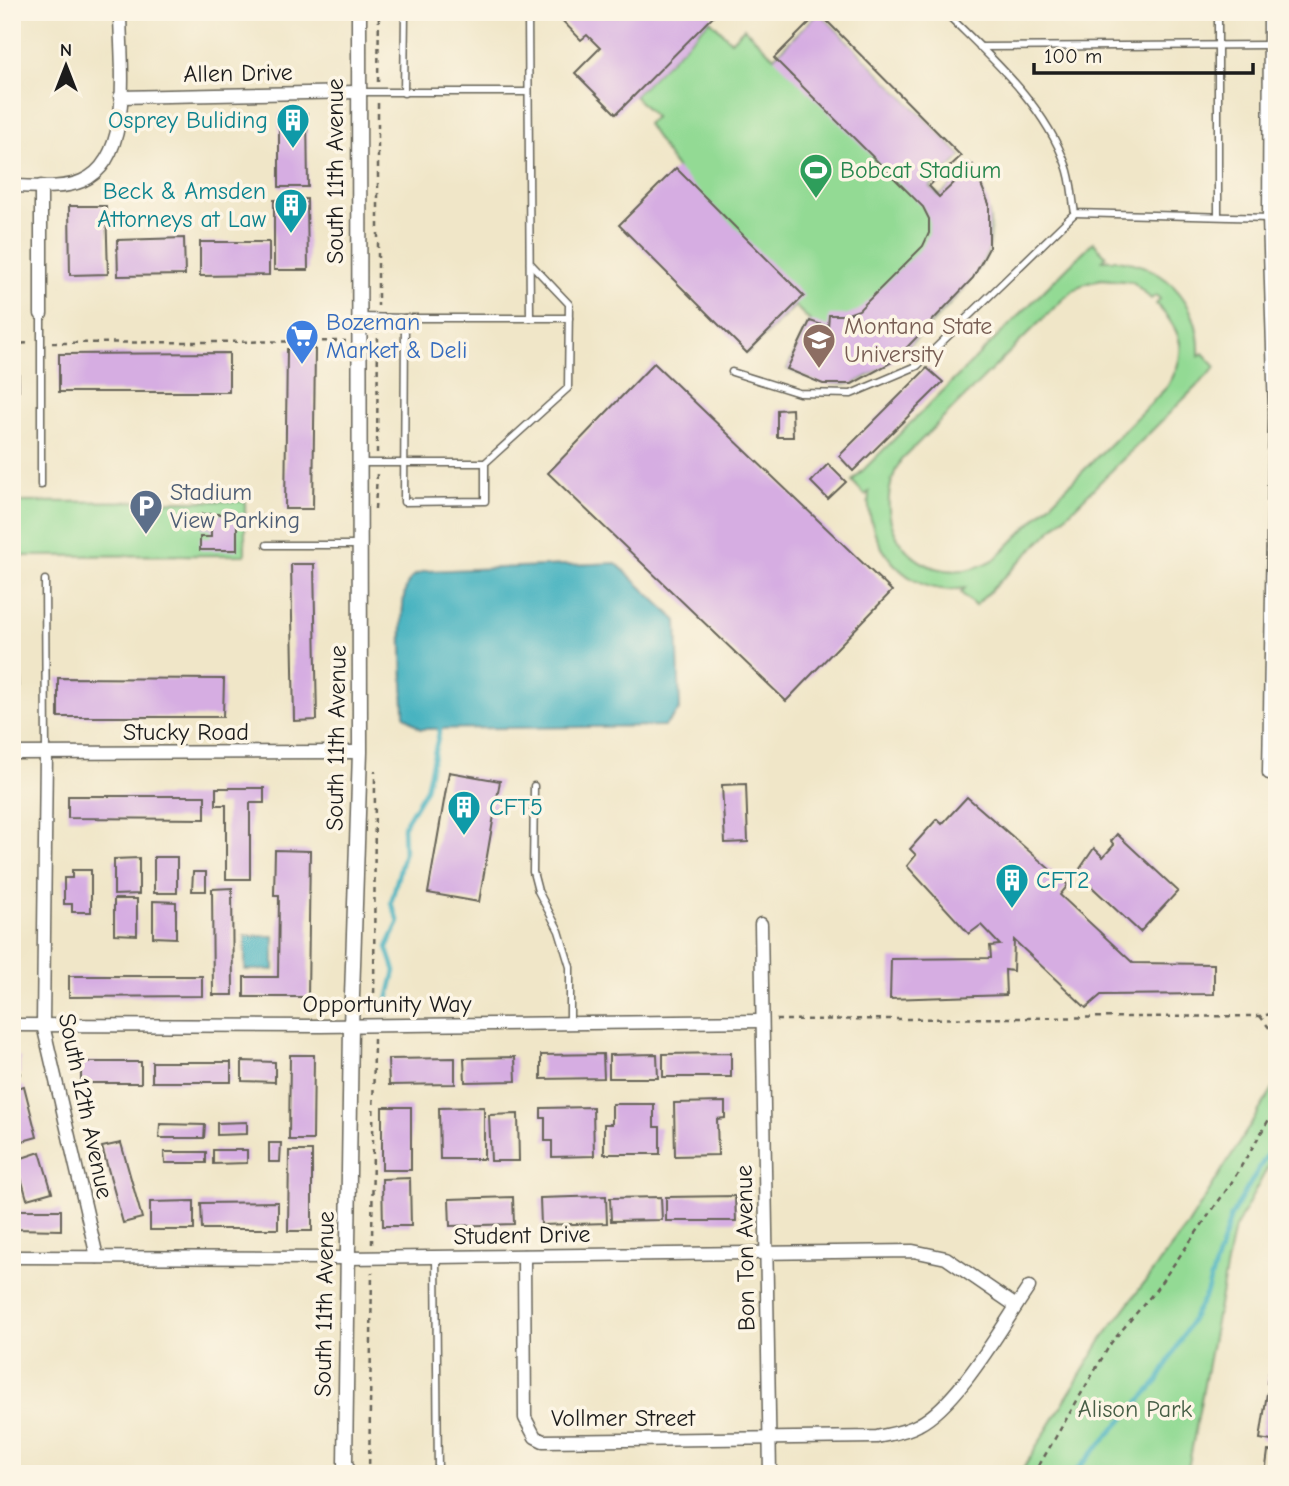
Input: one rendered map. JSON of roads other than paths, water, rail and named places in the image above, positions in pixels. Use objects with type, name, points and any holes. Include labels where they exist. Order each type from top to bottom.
[{"type":"street","points":[[12,186],[75,184],[84,181],[102,165],[116,141],[120,97],[120,12]]},
{"type":"street","name":"South 11th Avenue","points":[[345,1470],[351,1026],[360,752],[357,92],[359,12]]},
{"type":"street","points":[[1269,773],[1276,414],[1269,218],[1274,158],[1270,12]]},
{"type":"street","name":"Allen Drive","points":[[120,97],[357,92]]},
{"type":"street","points":[[41,186],[41,314]]},
{"type":"street","name":"Stucky Road","points":[[12,753],[360,752]]},
{"type":"street","name":"South 12th Avenue","points":[[46,753],[43,1025],[97,1257]]},
{"type":"street","name":"Bon Ton Avenue","points":[[761,924],[770,1474]]},
{"type":"street","name":"Opportunity Way","points":[[12,1025],[374,1026],[762,1021]]},
{"type":"street","name":"Student Drive","points":[[12,1257],[348,1258],[766,1252],[931,1253],[962,1267],[1016,1306]]},
{"type":"street","name":"Vollmer Street","points":[[524,1256],[525,1419],[535,1437],[543,1441],[769,1439]]},
{"type":"street","points":[[769,1439],[877,1437],[918,1425],[951,1399],[1029,1287]]},
{"type":"lane","points":[[404,93],[405,12]]},
{"type":"lane","points":[[528,12],[530,318]]},
{"type":"lane","points":[[945,12],[1023,91],[1051,132],[1067,167],[1075,213]]},
{"type":"lane","points":[[1218,12],[1218,216]]},
{"type":"lane","points":[[979,47],[1270,45]]},
{"type":"lane","points":[[357,92],[528,92]]},
{"type":"lane","points":[[732,372],[799,393],[851,394],[916,366],[1075,213],[1269,218]]},
{"type":"lane","points":[[359,463],[485,464],[568,388],[569,304],[530,263]]},
{"type":"lane","points":[[41,314],[41,485]]},
{"type":"lane","points":[[358,317],[569,318]]},
{"type":"lane","points":[[405,317],[404,502],[485,501],[485,464]]},
{"type":"lane","points":[[267,545],[359,545]]},
{"type":"lane","points":[[45,580],[46,753]]},
{"type":"lane","points":[[534,786],[533,872],[538,891],[559,931],[570,967],[570,1023]]},
{"type":"lane","points":[[436,1257],[438,1474]]},
{"type":"water","points":[[616,563],[677,621],[680,709],[665,726],[420,729],[404,715],[403,608],[408,583],[413,576],[426,571]]},
{"type":"water","points":[[245,936],[274,936],[274,970],[245,970]]},
{"type":"waterway","points":[[386,1008],[395,971],[387,947],[399,922],[391,903],[404,853],[403,827],[426,789],[440,729]]},
{"type":"waterway","points":[[1073,1474],[1158,1381],[1206,1294],[1231,1216],[1277,1138]]},
{"type":"place","name":"Osprey Buliding","points":[[293,150]]},
{"type":"place","name":"Bobcat Stadium","points":[[816,200]]},
{"type":"place","name":"Beck & Amsden Attorneys at Law","points":[[291,235]]},
{"type":"place","name":"Bozeman Market & Deli","points":[[302,366]]},
{"type":"place","name":"Montana State University","points":[[819,370]]},
{"type":"place","name":"Stadium View Parking","points":[[146,536]]},
{"type":"place","name":"CFT5","points":[[464,837]]},
{"type":"place","name":"CFT2","points":[[1012,910]]},
{"type":"park label","name":"Alison Park","points":[[1135,1409]]}]
